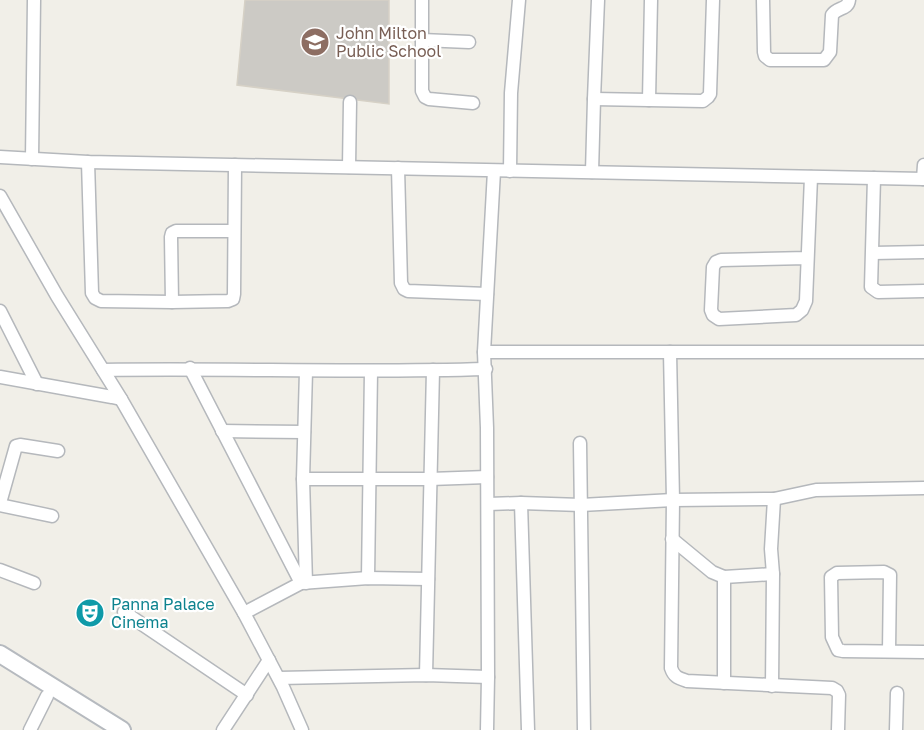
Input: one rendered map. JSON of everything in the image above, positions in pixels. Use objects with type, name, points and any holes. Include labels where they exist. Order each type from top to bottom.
[{"type":"main road","points":[[0,654],[123,730]]},
{"type":"main road","points":[[0,668],[101,730]]},
{"type":"street","points":[[32,159],[34,0]]},
{"type":"street","points":[[422,0],[422,91],[429,99],[473,103]]},
{"type":"street","points":[[510,171],[511,93],[519,0]]},
{"type":"street","points":[[592,172],[598,0]]},
{"type":"street","points":[[648,100],[651,0]]},
{"type":"street","points":[[594,99],[703,101],[708,98],[713,0]]},
{"type":"street","points":[[763,0],[764,52],[770,60],[824,60],[830,52],[832,15],[838,9],[845,7],[849,0]]},
{"type":"street","points":[[422,40],[469,42]]},
{"type":"street","points":[[348,167],[350,102]]},
{"type":"street","points":[[0,157],[88,162],[924,179],[924,165]]},
{"type":"street","points":[[88,162],[92,293],[101,301],[172,302],[232,299],[234,294],[236,165]]},
{"type":"street","points":[[398,168],[401,283],[403,287],[408,291],[487,294]]},
{"type":"street","points":[[487,730],[488,504],[484,352],[494,171]]},
{"type":"street","points":[[807,258],[716,262],[713,267],[711,310],[713,315],[719,319],[796,315],[802,310],[806,301],[811,177]]},
{"type":"street","points":[[874,178],[873,253],[870,284],[878,292],[924,291]]},
{"type":"street","points":[[0,196],[57,296],[121,399],[244,613],[279,678],[302,730]]},
{"type":"street","points":[[172,302],[172,234],[176,231],[234,231]]},
{"type":"street","points":[[873,253],[924,252]]},
{"type":"street","points":[[0,311],[37,384]]},
{"type":"street","points":[[484,352],[924,352]]},
{"type":"street","points":[[670,352],[673,500],[671,668],[673,674],[687,681],[832,688],[837,690],[839,695],[838,730]]},
{"type":"street","points":[[190,368],[303,583]]},
{"type":"street","points":[[103,370],[486,369]]},
{"type":"street","points":[[303,583],[306,370]]},
{"type":"street","points":[[426,675],[433,370]]},
{"type":"street","points":[[368,578],[370,371]]},
{"type":"street","points":[[0,377],[121,399]]},
{"type":"street","points":[[222,431],[304,432]]},
{"type":"street","points":[[580,443],[584,730]]},
{"type":"street","points":[[52,516],[0,504],[16,446],[58,451]]},
{"type":"street","points":[[303,479],[430,480],[487,477]]},
{"type":"street","points":[[488,504],[581,505],[673,500],[774,499],[816,490],[924,488]]},
{"type":"street","points":[[772,686],[773,574],[771,549],[774,499]]},
{"type":"street","points":[[521,503],[528,730]]},
{"type":"street","points":[[672,539],[712,572],[724,577],[773,574]]},
{"type":"street","points":[[0,570],[34,583]]},
{"type":"street","points":[[889,651],[890,575],[884,572],[837,573],[831,577],[832,637],[838,650],[924,652]]},
{"type":"street","points":[[724,577],[724,683]]},
{"type":"street","points":[[244,613],[303,583],[368,578],[428,579]]},
{"type":"street","points":[[124,612],[247,695]]},
{"type":"street","points":[[223,730],[269,660]]},
{"type":"street","points":[[279,678],[426,675],[488,677]]},
{"type":"street","points":[[896,730],[897,693]]},
{"type":"street","points":[[30,730],[47,696]]},
{"type":"building","name":"John Milton Public School","points":[[245,0],[389,0],[389,104],[237,85]]},
{"type":"place","name":"John Milton Public School","points":[[315,42]]},
{"type":"place","name":"Panna Palace Cinema","points":[[90,613]]}]
